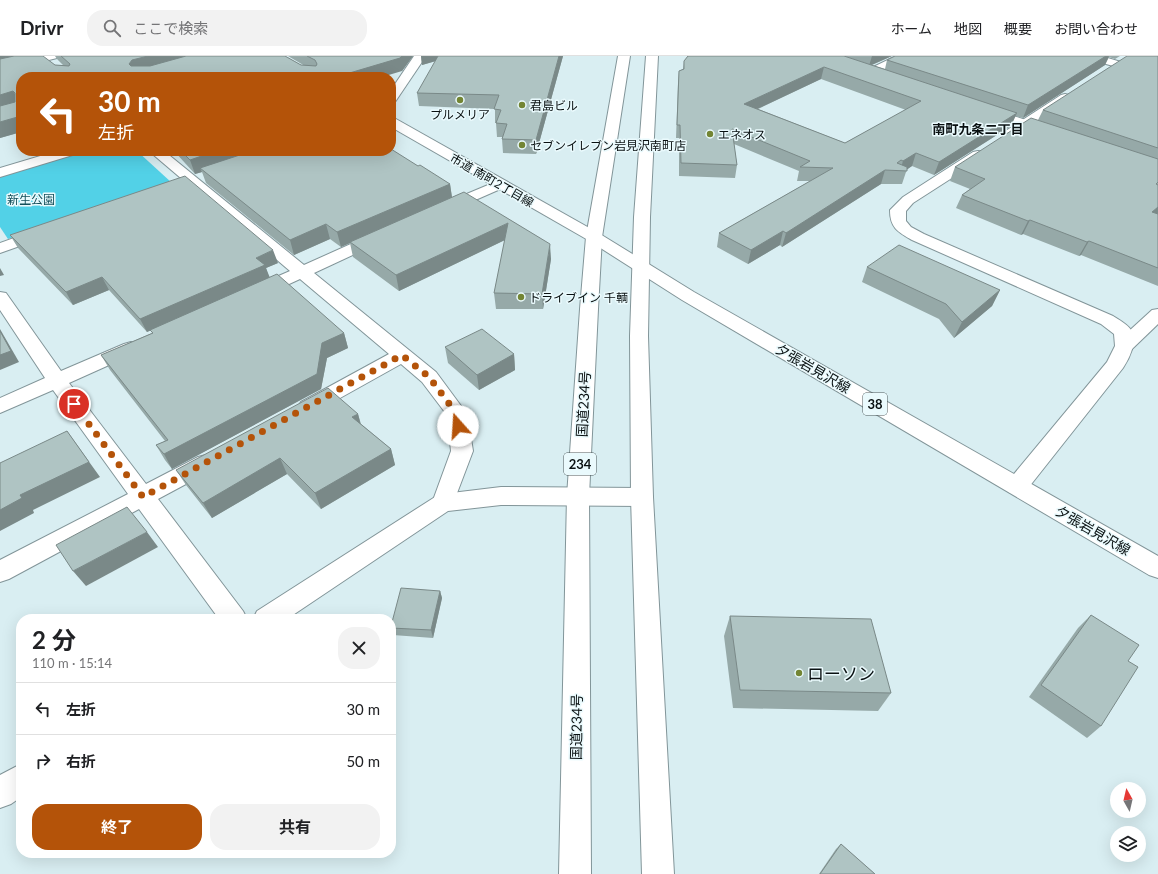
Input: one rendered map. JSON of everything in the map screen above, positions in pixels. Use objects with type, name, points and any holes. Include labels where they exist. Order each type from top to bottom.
[{"type":"main road","points":[[396,92],[420,56]]},
{"type":"main road","name":"国道234号","points":[[575,874],[578,496],[594,237],[624,56]]},
{"type":"main road","points":[[652,56],[640,265],[639,336],[642,497],[658,874]]},
{"type":"main road","points":[[871,72],[905,56]]},
{"type":"main road","points":[[1088,56],[1124,60]]},
{"type":"main road","points":[[0,69],[47,57],[57,67]]},
{"type":"main road","points":[[1097,77],[1124,60]]},
{"type":"main road","points":[[857,68],[886,77]]},
{"type":"main road","points":[[1078,90],[908,200],[898,210],[898,221],[906,230],[943,249],[1107,320],[1123,332],[1124,346]]},
{"type":"main road","points":[[974,107],[1062,137]]},
{"type":"main road","name":"市道 南町2丁目線","points":[[396,125],[594,237]]},
{"type":"main road","points":[[0,172],[54,156]]},
{"type":"main road","points":[[162,156],[429,377],[457,414],[462,451],[443,503]]},
{"type":"main road","points":[[429,215],[500,184]]},
{"type":"main road","points":[[0,247],[52,230]]},
{"type":"main road","points":[[244,298],[393,231]]},
{"type":"main road","name":"夕張岩見沢線","points":[[594,237],[688,296],[1158,568]]},
{"type":"main road","points":[[0,297],[57,381],[230,614]]},
{"type":"main road","points":[[1017,486],[1116,364],[1124,346],[1158,314]]},
{"type":"main road","points":[[0,406],[143,342]]},
{"type":"main road","points":[[290,416],[402,355]]},
{"type":"main road","points":[[0,572],[220,455]]},
{"type":"main road","points":[[274,614],[443,503],[501,496],[642,497]]},
{"type":"main road","points":[[0,793],[16,782]]},
{"type":"green space","name":"新生公園","points":[[69,156],[142,156],[172,183],[8,239],[0,227],[0,177]]},
{"type":"building","points":[[14,56],[43,56],[55,65],[69,66],[70,64],[61,56],[148,56],[132,60],[129,64],[131,66],[150,66],[186,56],[285,56],[301,65],[316,66],[317,64],[315,60],[307,56],[402,56],[400,58],[353,72],[16,72],[16,117],[0,122],[0,106],[15,102],[15,93],[13,91],[0,95],[0,59]]},
{"type":"building","points":[[438,56],[559,56],[536,140],[502,139],[507,124],[496,123],[501,110],[494,109],[499,95],[417,93]]},
{"type":"building","points":[[688,56],[844,56],[1017,113],[939,162],[916,153],[903,161],[901,160],[897,163],[907,167],[907,171],[885,170],[786,233],[783,231],[751,250],[719,233],[833,168],[800,167],[810,161],[732,129],[737,165],[681,163],[680,125],[677,125],[679,71],[684,69],[684,61]],"holes":[[[824,67],[921,101],[845,143],[744,104]]]},
{"type":"building","points":[[895,56],[1106,56],[1028,105],[887,60]]},
{"type":"building","points":[[1127,56],[1158,56],[1158,148],[1043,110]]},
{"type":"building","points":[[1031,118],[1158,159],[1158,182],[1156,184],[1158,185],[1158,207],[1152,212],[1158,214],[1158,268],[1089,241],[1087,242],[1030,220],[1028,221],[962,195],[985,179],[955,167]]},
{"type":"building","points":[[396,152],[450,184],[337,232],[326,224],[290,240],[200,168],[237,156],[396,156]]},
{"type":"building","points":[[186,156],[202,156],[190,160]]},
{"type":"building","points":[[185,176],[273,250],[256,258],[265,265],[140,319],[102,277],[66,292],[10,235]]},
{"type":"building","points":[[464,192],[550,244],[542,294],[494,293],[508,223],[396,275],[350,242]]},
{"type":"building","points":[[899,245],[1000,290],[962,322],[946,304],[867,267]]},
{"type":"building","points":[[277,274],[344,333],[322,343],[317,374],[164,454],[156,445],[168,440],[101,355],[153,333],[150,330]]},
{"type":"building","points":[[482,329],[514,354],[477,375],[445,347]]},
{"type":"building","points":[[0,331],[11,351],[0,355]]},
{"type":"building","points":[[328,388],[358,414],[352,417],[391,449],[315,493],[280,458],[203,503],[176,470]]},
{"type":"building","points":[[67,431],[89,462],[20,495],[22,498],[0,510],[0,463]]},
{"type":"building","points":[[127,507],[147,532],[73,571],[56,545]]},
{"type":"building","points":[[401,588],[440,591],[431,630],[396,628],[396,614],[394,614]]},
{"type":"building","points":[[1091,615],[1139,645],[1128,661],[1138,667],[1101,726],[1041,685]]},
{"type":"building","name":"ローソン","points":[[730,616],[871,619],[891,693],[740,690]]},
{"type":"building","points":[[841,844],[875,874],[820,874]]},
{"type":"place","name":"プルメリア","points":[[460,100]]},
{"type":"place","name":"君島ビル","points":[[522,105]]},
{"type":"place","name":"エネオス","points":[[710,134]]},
{"type":"place","name":"セブンイレブン岩見沢南町店","points":[[522,145]]},
{"type":"place","name":"ドライブイン 千輌","points":[[521,297]]},
{"type":"place","name":"ローソン","points":[[799,673]]},
{"type":"district","name":"南町九条二丁目","points":[[978,129]]},
{"type":"route","points":[[74,404],[143,497],[402,355],[429,377],[457,414],[458,426]]}]
